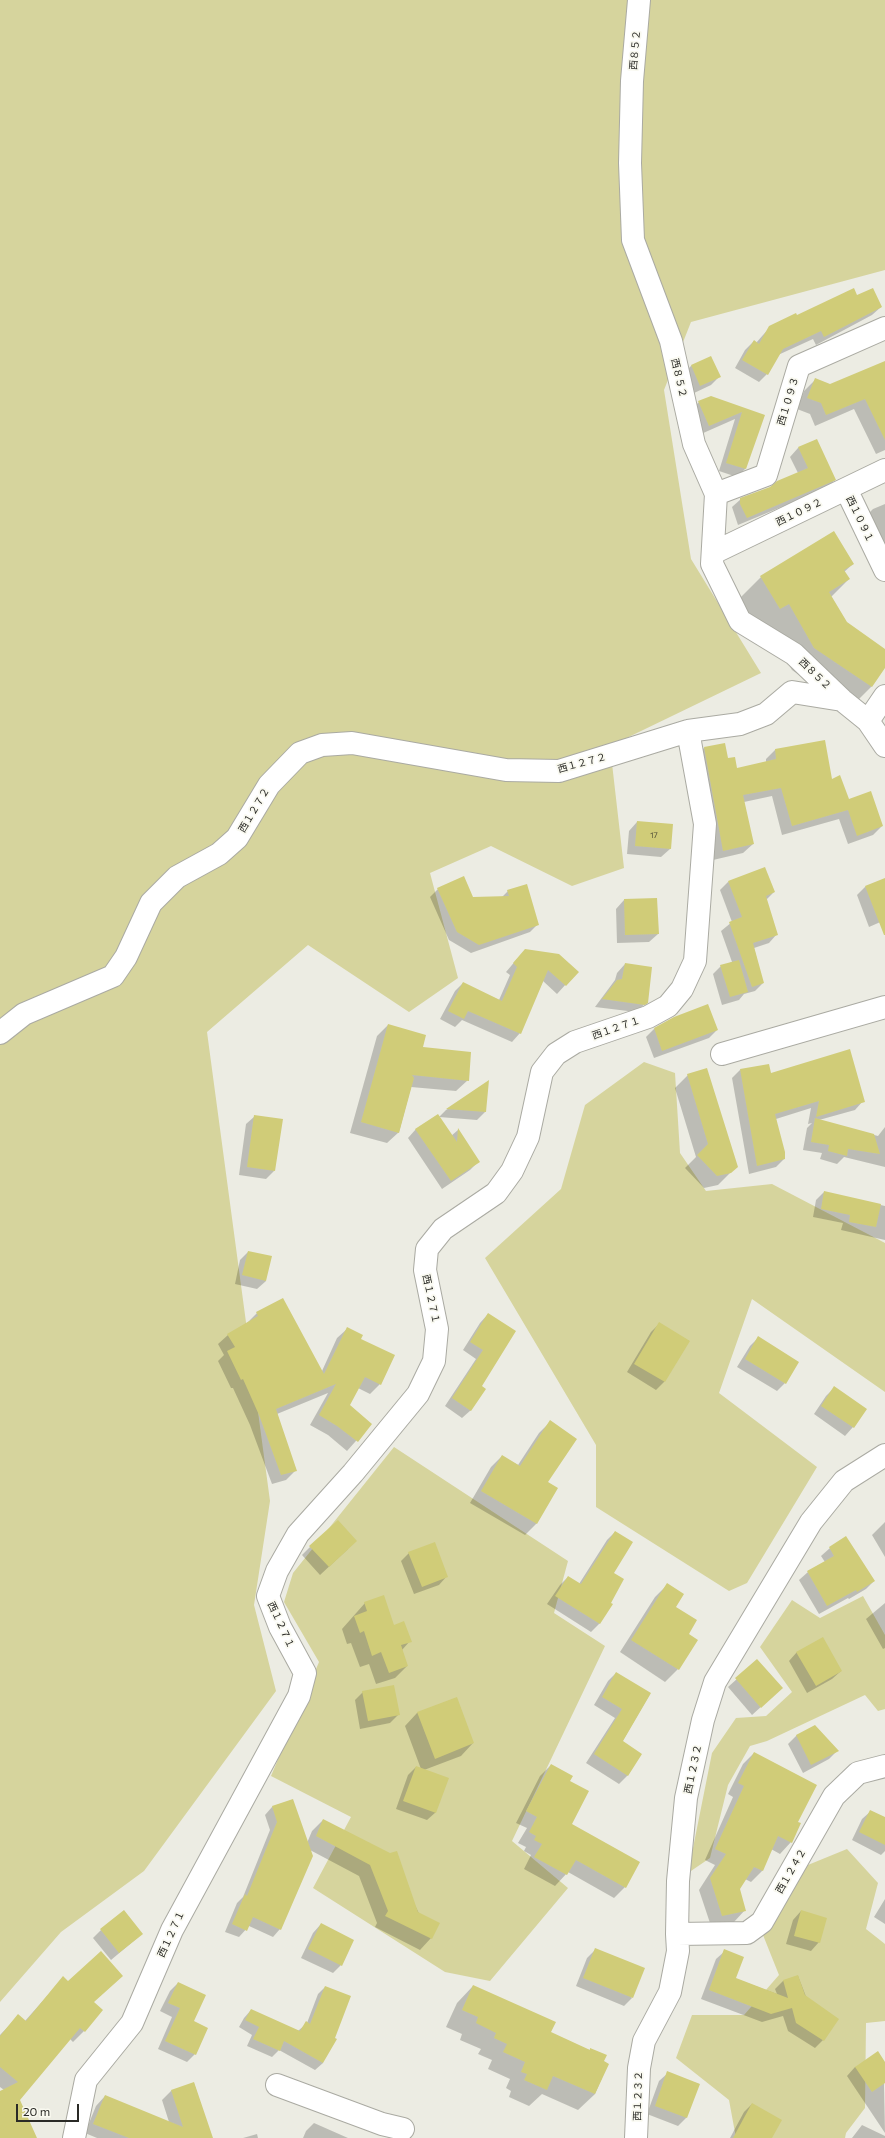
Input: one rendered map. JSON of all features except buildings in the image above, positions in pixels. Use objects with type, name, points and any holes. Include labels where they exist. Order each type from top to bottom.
[{"type":"street","name":"西８５２","points":[[639,0],[632,81],[630,148],[633,240],[671,340],[694,444],[716,494],[712,564],[740,621],[794,654],[842,700],[868,721]]},
{"type":"street","name":"西１０９３","points":[[716,494],[766,475],[799,366],[885,328]]},
{"type":"street","name":"西１０９２","points":[[713,553],[885,470]]},
{"type":"street","name":"西１０９１","points":[[846,489],[885,570]]},
{"type":"street","points":[[688,731],[740,724],[766,714],[792,692],[842,700]]},
{"type":"street","points":[[885,696],[868,721],[885,746]]},
{"type":"street","name":"西１２７２","points":[[0,1033],[24,1014],[113,976],[126,957],[151,903],[177,877],[219,854],[237,838],[269,785],[300,753],[322,745],[352,743],[506,770],[559,771],[688,731]]},
{"type":"street","name":"西１２７１","points":[[74,2138],[86,2080],[132,2023],[172,1930],[299,1696],[305,1673],[280,1627],[268,1596],[276,1571],[298,1534],[353,1474],[418,1394],[434,1361],[437,1329],[424,1270],[427,1249],[443,1229],[496,1193],[512,1171],[528,1137],[542,1072],[556,1054],[576,1042],[648,1018],[668,1006],[682,989],[695,961],[705,824],[688,731]]},
{"type":"street","points":[[722,1054],[885,1007]]},
{"type":"street","name":"西１２３２","points":[[636,2138],[639,2068],[644,2041],[670,1992],[678,1950],[678,1881],[686,1798],[703,1720],[715,1682],[810,1522],[844,1481],[885,1455]]},
{"type":"street","name":"西１２４２","points":[[677,1934],[746,1933],[762,1922],[834,1796],[858,1773],[885,1766]]},
{"type":"street","points":[[277,2085],[379,2131],[403,2129]]},
{"type":"shaded area","points":[[0,0],[885,0],[885,270],[691,322],[664,390],[691,559],[761,673],[610,746],[624,868],[572,886],[491,846],[430,873],[458,978],[409,1012],[308,945],[207,1032],[270,1501],[254,1605],[276,1691],[144,1871],[61,1932],[0,2002]]},
{"type":"shaded area","points":[[644,1062],[675,1073],[680,1153],[706,1191],[772,1184],[885,1243],[885,1392],[752,1299],[719,1393],[817,1467],[747,1583],[729,1591],[596,1507],[596,1445],[485,1258],[561,1189],[585,1105]]},
{"type":"shaded area","points":[[394,1447],[568,1561],[554,1613],[605,1646],[512,1841],[568,1888],[490,1981],[445,1972],[313,1888],[351,1817],[271,1776],[319,1662],[284,1602],[293,1573]]},
{"type":"shaded area","points":[[863,1596],[885,1635],[885,1709],[878,1711],[865,1695],[767,1741],[750,1746],[728,1785],[710,1858],[688,1873],[712,1753],[736,1718],[766,1716],[792,1692],[760,1647],[792,1600],[820,1618]]},
{"type":"shaded area","points":[[847,1849],[878,1883],[866,1929],[885,1944],[885,2021],[866,2023],[865,2108],[846,2133],[845,2138],[736,2138],[729,2100],[676,2058],[692,2015],[744,2015],[779,1975],[763,1935],[803,1867]]}]
